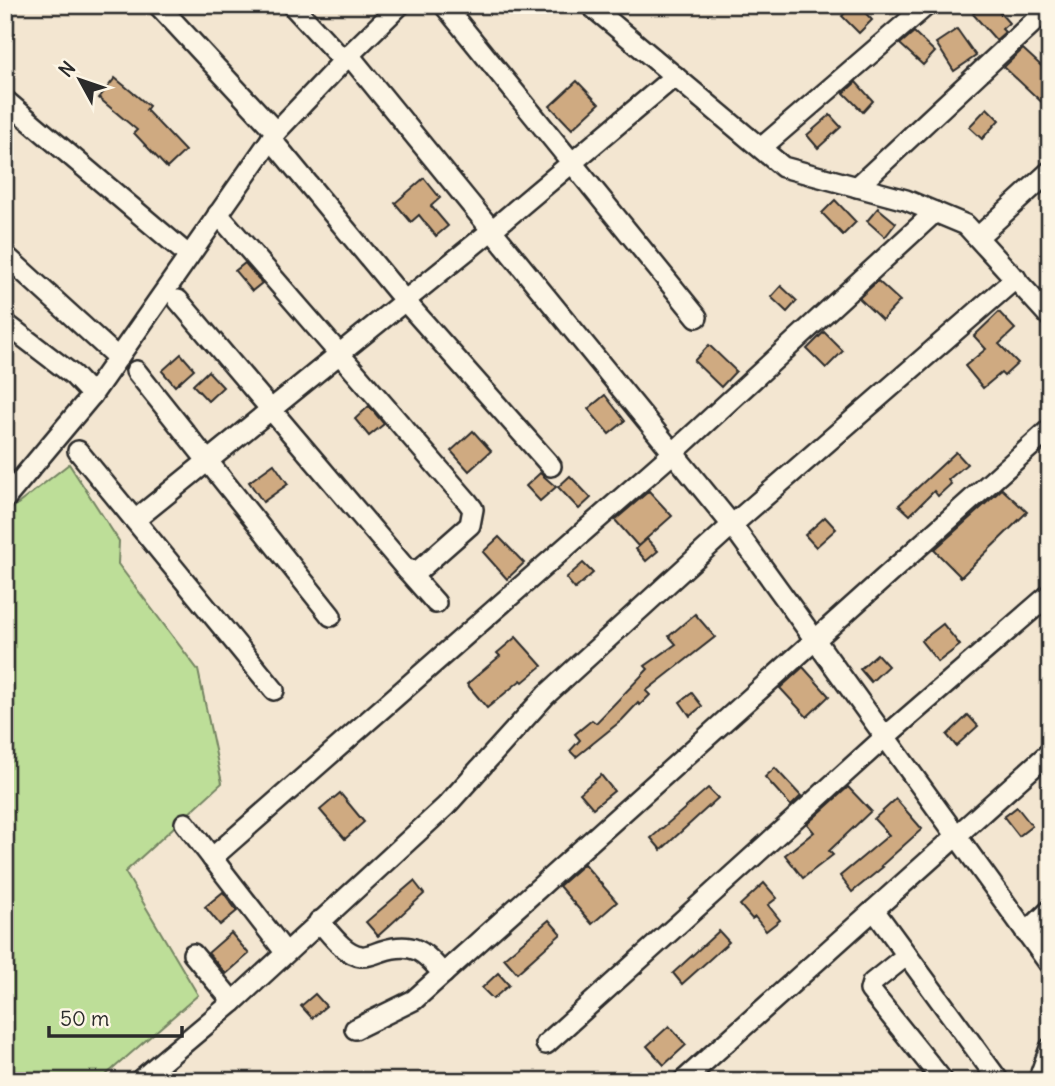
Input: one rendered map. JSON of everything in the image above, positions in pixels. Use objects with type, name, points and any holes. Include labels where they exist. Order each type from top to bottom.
[{"type":"street","points":[[158,5],[274,135],[405,301],[551,466]]},
{"type":"street","points":[[292,5],[346,58],[492,230],[732,525],[1050,965]]},
{"type":"street","points":[[5,499],[92,395],[274,135],[400,5]]},
{"type":"street","points":[[444,5],[697,317]]},
{"type":"street","points":[[590,5],[783,167],[906,200],[966,225],[1050,317]]},
{"type":"street","points":[[761,148],[927,5]]},
{"type":"street","points":[[857,187],[1038,18]]},
{"type":"street","points":[[135,520],[492,230],[675,76]]},
{"type":"street","points":[[5,100],[189,256]]},
{"type":"street","points":[[978,237],[1050,171]]},
{"type":"street","points":[[212,858],[673,453],[935,212]]},
{"type":"street","points":[[218,214],[473,509],[470,524],[419,570],[407,570]]},
{"type":"street","points":[[5,255],[118,358]]},
{"type":"street","points":[[139,1081],[233,1002],[446,806],[546,695],[732,525],[1016,278]]},
{"type":"street","points":[[178,299],[436,603]]},
{"type":"street","points":[[5,323],[73,375],[92,395]]},
{"type":"street","points":[[136,372],[331,616]]},
{"type":"street","points":[[355,1029],[414,1000],[1050,429]]},
{"type":"street","points":[[78,451],[274,690]]},
{"type":"street","points":[[546,1044],[885,737],[1050,594]]},
{"type":"street","points":[[683,1081],[1050,752]]},
{"type":"street","points":[[185,823],[285,952]]},
{"type":"street","points":[[874,910],[999,1081]]},
{"type":"street","points":[[1026,933],[1050,910]]},
{"type":"street","points":[[319,921],[348,951],[362,957],[405,945],[424,954],[443,974]]},
{"type":"street","points":[[194,954],[233,1002]]},
{"type":"street","points":[[907,955],[872,983],[870,990],[943,1081]]},
{"type":"street","points":[[1038,1081],[1050,1048]]},
{"type":"green space","points":[[69,464],[119,541],[118,564],[198,670],[222,783],[125,872],[198,995],[99,1081],[5,1081],[5,514]]},
{"type":"building","points":[[853,5],[858,5],[872,20],[859,33],[842,16]]},
{"type":"building","points":[[983,5],[993,5],[1009,23],[1002,29],[1005,32],[996,40],[973,14]]},
{"type":"building","points":[[957,29],[976,56],[954,71],[936,43]]},
{"type":"building","points":[[914,32],[935,52],[923,65],[900,44]]},
{"type":"building","points":[[1023,49],[1050,74],[1050,110],[1004,67]]},
{"type":"building","points":[[115,78],[149,106],[146,110],[185,151],[167,168],[134,133],[137,130],[99,98]]},
{"type":"building","points":[[577,81],[599,104],[572,129],[550,106]]},
{"type":"building","points":[[856,82],[873,101],[863,112],[844,93]]},
{"type":"building","points":[[987,108],[999,120],[982,139],[969,127]]},
{"type":"building","points":[[830,115],[841,127],[818,148],[807,135]]},
{"type":"building","points":[[424,178],[440,198],[431,206],[448,226],[436,236],[419,215],[411,222],[395,203]]},
{"type":"building","points":[[835,200],[856,222],[843,235],[822,213]]},
{"type":"building","points":[[878,208],[896,223],[885,237],[867,221]]},
{"type":"building","points":[[245,263],[262,283],[252,291],[235,271]]},
{"type":"building","points":[[878,281],[900,301],[882,320],[859,298]]},
{"type":"building","points":[[781,286],[797,301],[787,312],[771,297]]},
{"type":"building","points":[[999,312],[1015,329],[999,344],[1018,363],[1004,376],[1001,373],[983,388],[965,366],[986,349],[974,336]]},
{"type":"building","points":[[824,332],[843,351],[826,368],[807,349]]},
{"type":"building","points":[[709,345],[736,371],[721,387],[694,361]]},
{"type":"building","points":[[181,354],[194,369],[175,386],[162,371]]},
{"type":"building","points":[[208,371],[223,387],[208,401],[193,385]]},
{"type":"building","points":[[605,395],[625,421],[609,434],[588,409]]},
{"type":"building","points":[[369,406],[384,424],[369,436],[355,419]]},
{"type":"building","points":[[473,431],[491,451],[469,471],[451,451]]},
{"type":"building","points":[[956,452],[967,464],[948,480],[951,484],[938,496],[934,491],[910,515],[899,505]]},
{"type":"building","points":[[274,464],[288,484],[263,502],[249,482]]},
{"type":"building","points":[[540,473],[556,487],[540,501],[526,486]]},
{"type":"building","points":[[570,476],[591,498],[579,509],[558,487]]},
{"type":"building","points":[[1002,489],[1027,512],[961,577],[934,550]]},
{"type":"building","points":[[649,491],[672,516],[638,546],[615,520]]},
{"type":"building","points":[[825,517],[836,529],[816,547],[805,535]]},
{"type":"building","points":[[499,537],[524,563],[507,579],[483,552]]},
{"type":"building","points":[[647,539],[658,551],[646,561],[636,549]]},
{"type":"building","points":[[583,563],[593,573],[575,589],[566,578]]},
{"type":"building","points":[[695,614],[715,637],[646,691],[650,695],[640,705],[638,703],[622,720],[576,757],[570,751],[580,740],[575,734],[592,720],[596,723],[648,669],[645,666],[676,644],[669,636]]},
{"type":"building","points":[[943,624],[960,645],[938,662],[921,641]]},
{"type":"building","points":[[516,637],[542,666],[487,708],[467,684],[500,656],[497,653]]},
{"type":"building","points":[[877,654],[888,666],[871,682],[860,669]]},
{"type":"building","points":[[803,667],[829,696],[807,717],[780,688]]},
{"type":"building","points":[[692,693],[702,706],[690,716],[680,702]]},
{"type":"building","points":[[968,715],[978,726],[956,746],[947,735]]},
{"type":"building","points":[[775,768],[801,796],[791,806],[765,777]]},
{"type":"building","points":[[601,775],[614,791],[593,808],[580,793]]},
{"type":"building","points":[[848,787],[871,811],[829,851],[833,855],[803,878],[785,855],[814,832],[807,824]]},
{"type":"building","points":[[708,788],[718,798],[661,850],[651,838]]},
{"type":"building","points":[[340,793],[364,822],[345,839],[320,810]]},
{"type":"building","points":[[896,799],[922,829],[881,866],[883,867],[852,892],[840,876],[889,835],[874,819]]},
{"type":"building","points":[[1017,807],[1032,826],[1019,836],[1004,817]]},
{"type":"building","points":[[584,864],[617,902],[592,924],[559,886]]},
{"type":"building","points":[[414,881],[424,894],[378,936],[366,922]]},
{"type":"building","points":[[764,883],[777,898],[768,905],[780,920],[766,931],[755,917],[752,919],[740,905]]},
{"type":"building","points":[[223,892],[237,911],[220,925],[205,907]]},
{"type":"building","points":[[549,920],[561,934],[517,973],[504,958]]},
{"type":"building","points":[[719,931],[729,942],[682,984],[673,973]]},
{"type":"building","points":[[231,933],[249,954],[226,974],[208,953]]},
{"type":"building","points":[[498,973],[509,985],[493,999],[482,988]]},
{"type":"building","points":[[315,994],[326,1006],[312,1018],[301,1006]]},
{"type":"building","points":[[669,1026],[686,1045],[664,1065],[647,1046]]}]
